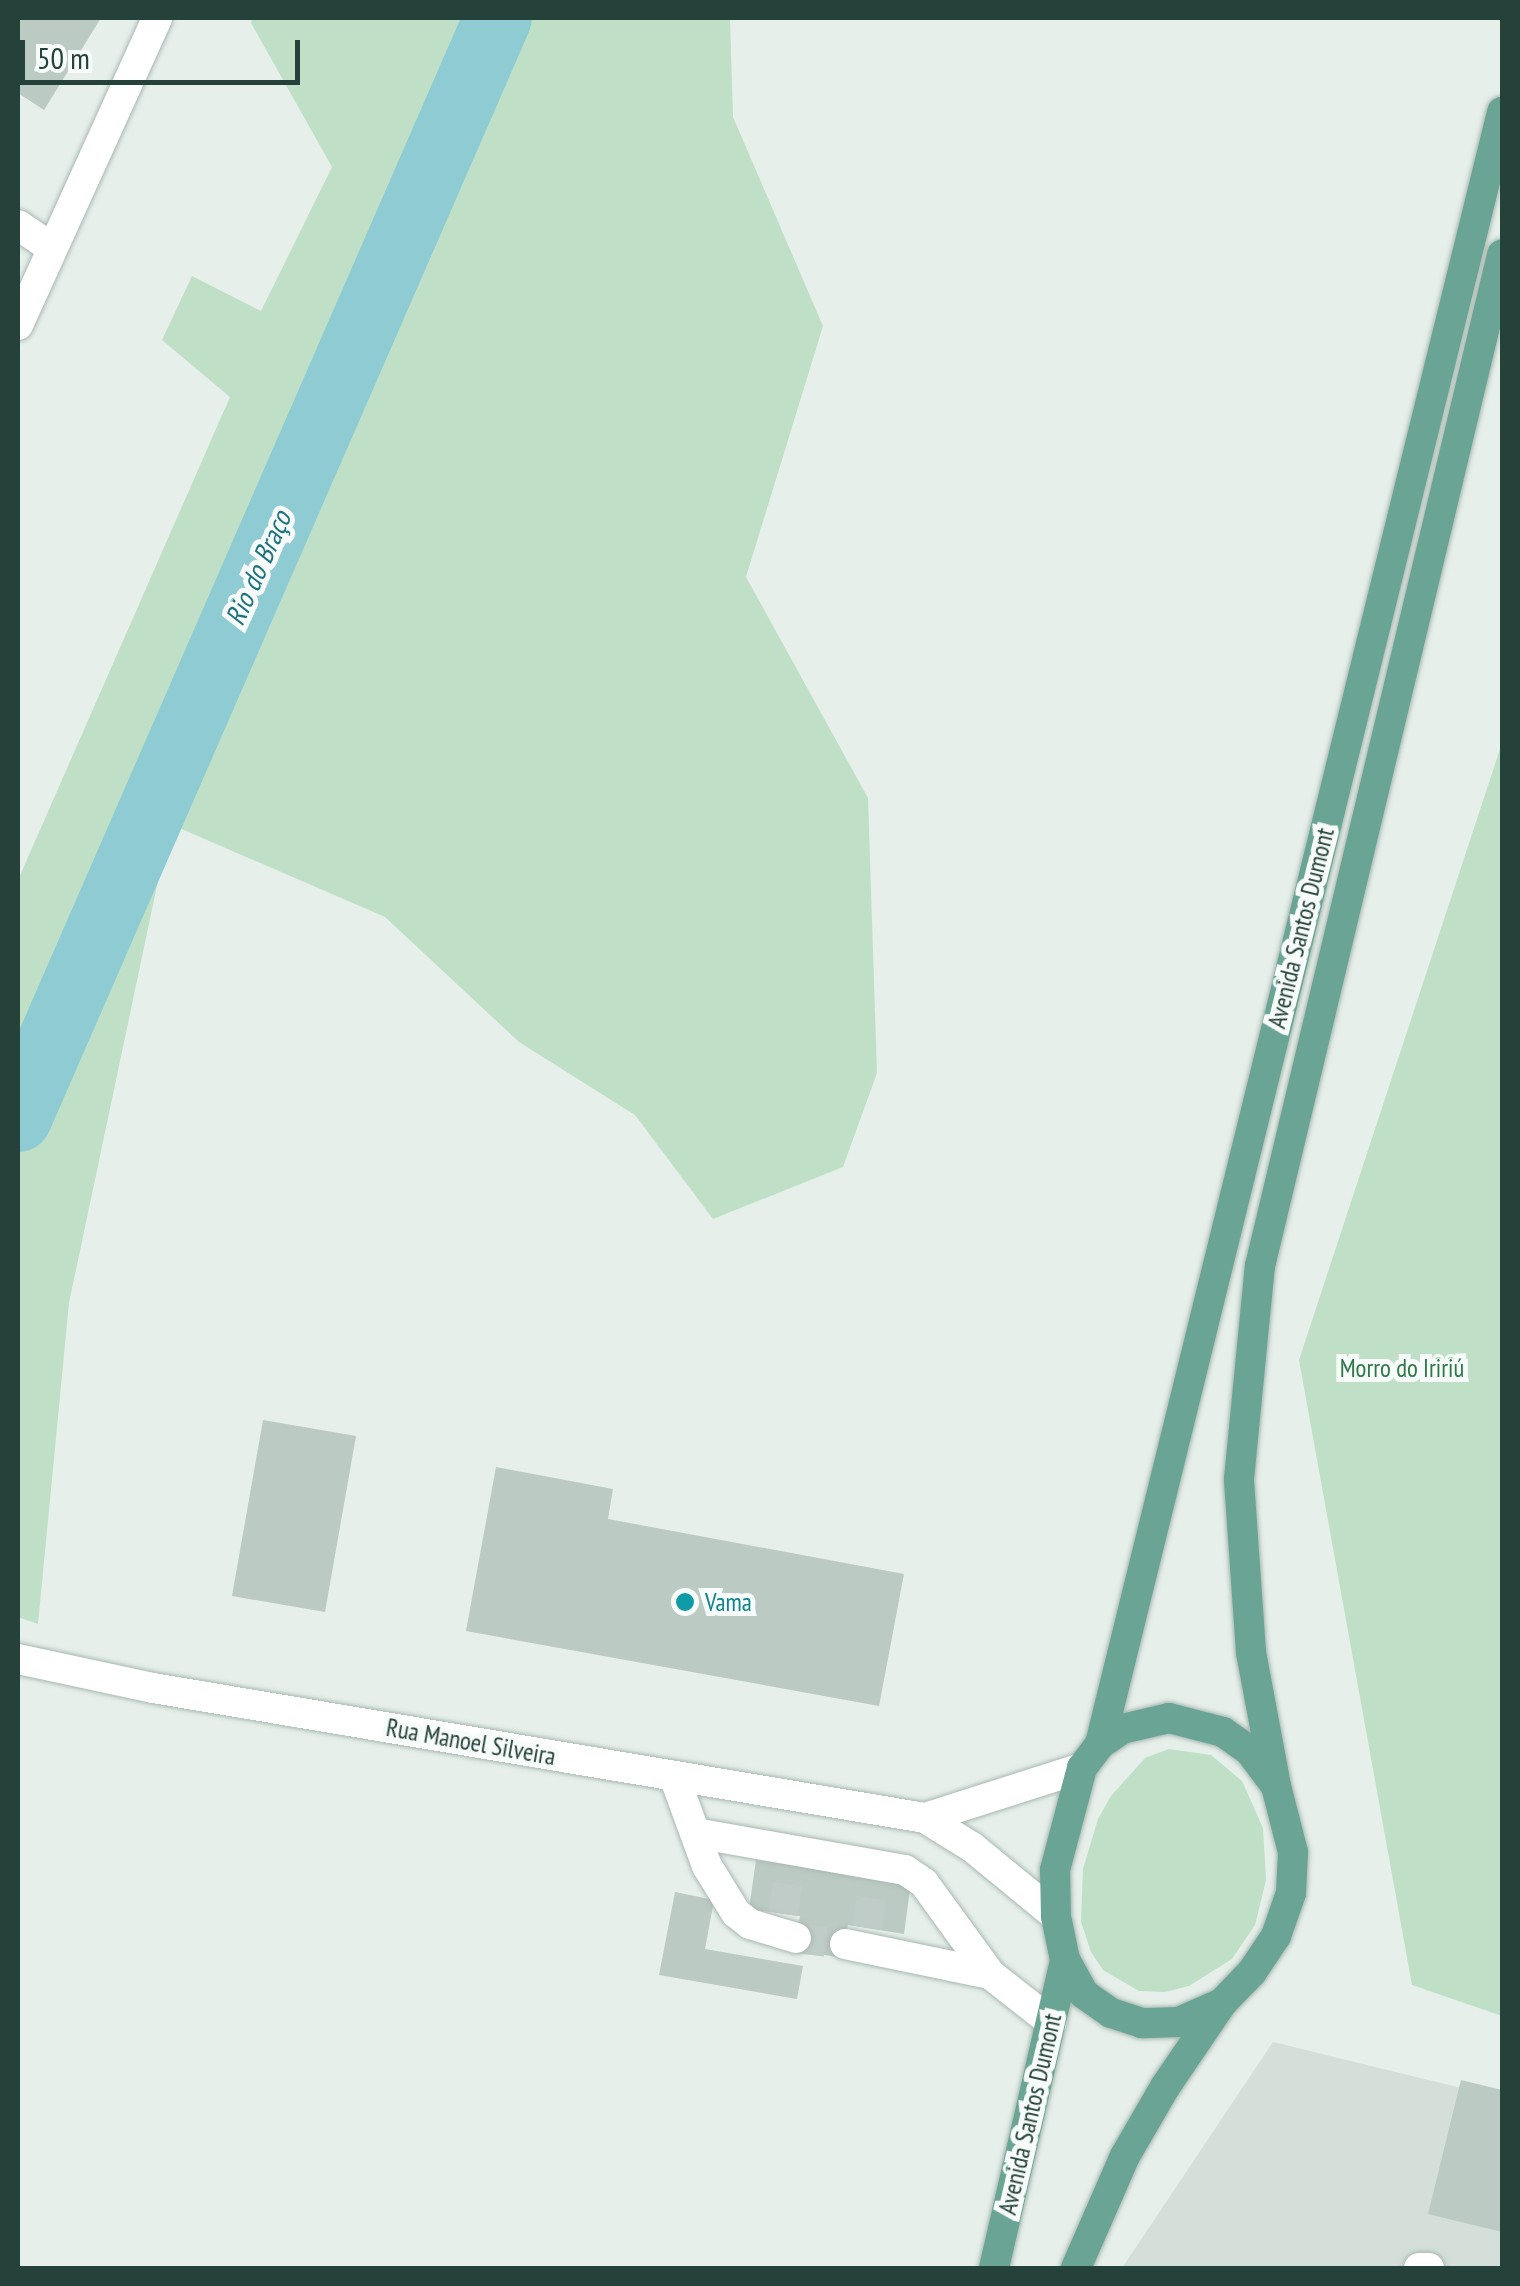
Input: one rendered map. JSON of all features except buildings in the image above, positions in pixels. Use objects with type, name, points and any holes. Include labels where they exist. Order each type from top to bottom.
[{"type":"main road","name":"Avenida Santos Dumont","points":[[1090,1756],[1502,112]]},
{"type":"main road","name":"Avenida Santos Dumont","points":[[1276,1786],[1251,1652],[1238,1480],[1260,1266],[1502,255]]},
{"type":"main road","points":[[1076,2268],[1125,2156],[1222,2003],[1252,1972],[1276,1936],[1291,1893],[1294,1852],[1276,1786],[1249,1750],[1223,1732],[1192,1722],[1169,1718],[1144,1722],[1090,1756],[1061,1836],[1055,1870],[1056,1916],[1065,1960],[1084,1994],[1111,2012],[1142,2023],[1179,2022],[1222,2003]]},
{"type":"main road","name":"Avenida Santos Dumont","points":[[994,2268],[1065,1960]]},
{"type":"street","points":[[18,326],[157,18]]},
{"type":"street","points":[[18,225],[52,248]]},
{"type":"street","name":"Rua Manoel Silveira","points":[[18,1659],[153,1688],[925,1818],[972,1847],[1056,1916]]},
{"type":"street","name":"Rua Manoel Silveira","points":[[925,1818],[1090,1756]]},
{"type":"street","points":[[674,1776],[707,1866],[736,1913],[750,1924],[787,1929]]},
{"type":"street","points":[[695,1833],[792,1857],[875,1870],[906,1870],[924,1883],[990,1974],[1051,2022]]},
{"type":"street","points":[[859,1940],[990,1974]]},
{"type":"street","points":[[1420,2268],[1429,2268]]},
{"type":"shaded area","points":[[1273,2042],[1502,2098],[1502,2268],[1122,2268]]},
{"type":"green space","points":[[253,18],[730,18],[733,117],[823,326],[746,577],[868,798],[877,1073],[843,1167],[713,1219],[635,1115],[519,1042],[385,917],[170,824],[69,1303],[38,1624],[18,1617],[18,880],[230,397],[162,340],[192,276],[261,311],[332,167],[251,23]]},
{"type":"green space","name":"Morro do Iririú","points":[[1502,743],[1502,2016],[1412,1985],[1299,1360]]},
{"type":"green space","points":[[1169,1749],[1211,1755],[1242,1781],[1263,1828],[1266,1880],[1255,1925],[1232,1959],[1189,1986],[1165,1992],[1139,1991],[1103,1970],[1091,1952],[1081,1922],[1083,1869],[1098,1819],[1111,1796],[1145,1758]]},
{"type":"waterway","name":"Rio do Braço","points":[[18,1118],[498,18]]},
{"type":"tunnel","points":[[783,1914],[791,1864]]},
{"type":"tunnel","points":[[867,1928],[875,1876]]},
{"type":"tunnel","points":[[796,1938],[845,1944]]},
{"type":"place","name":"Vama","points":[[685,1602]]}]
